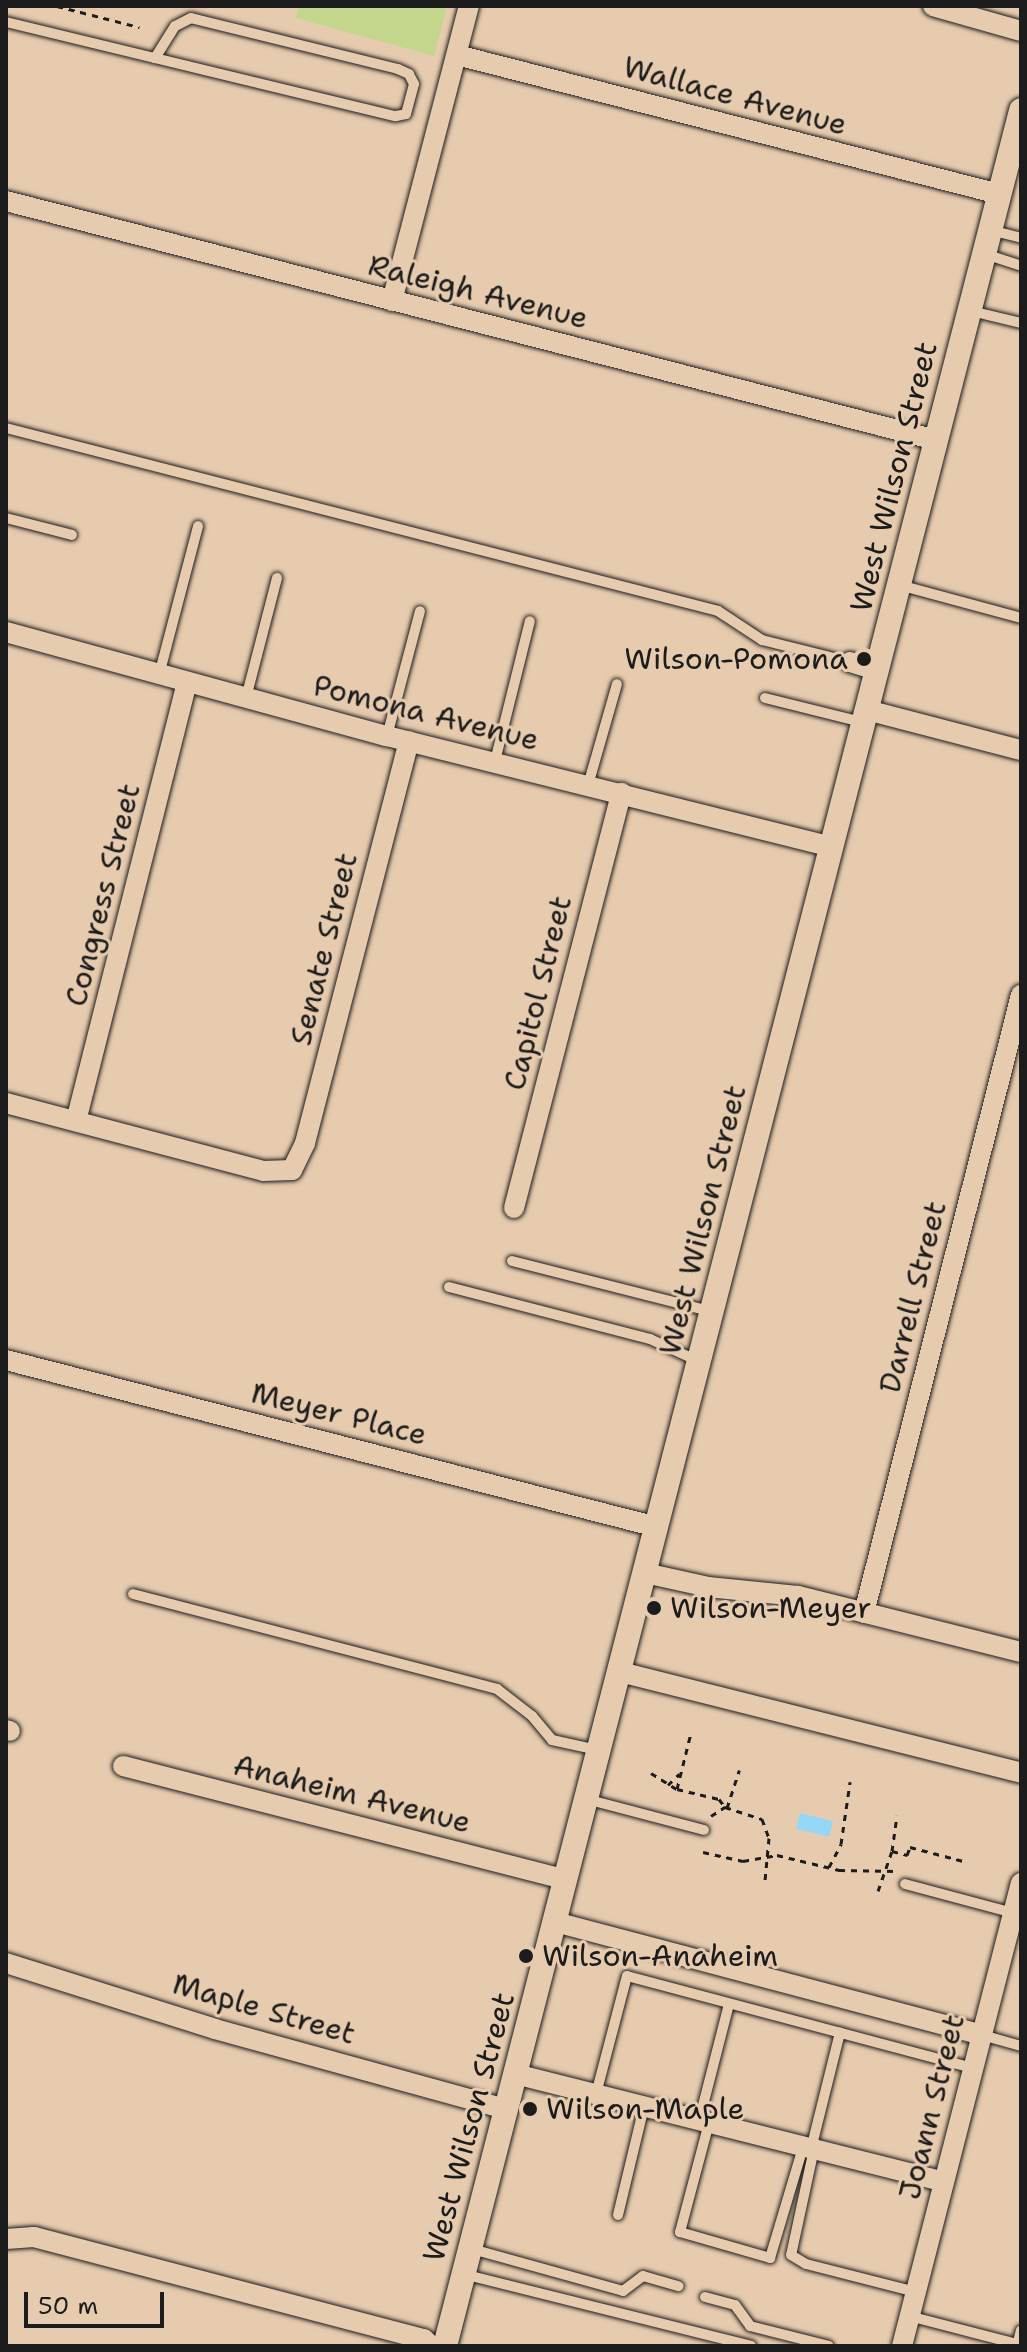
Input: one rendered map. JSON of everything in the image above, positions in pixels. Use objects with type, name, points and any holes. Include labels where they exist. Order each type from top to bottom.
[{"type":"street","points":[[392,301],[469,6]]},
{"type":"street","points":[[933,6],[1021,31]]},
{"type":"street","name":"Wallace Avenue","points":[[457,55],[999,194]]},
{"type":"street","name":"West Wilson Street","points":[[445,2346],[1021,110]]},
{"type":"street","name":"Raleigh Avenue","points":[[6,201],[936,440]]},
{"type":"street","name":"Pomona Avenue","points":[[6,632],[387,736],[832,847]]},
{"type":"street","points":[[850,662],[877,670]]},
{"type":"street","name":"Congress Street","points":[[76,1121],[187,683]]},
{"type":"street","points":[[866,716],[1021,750]]},
{"type":"street","name":"Senate Street","points":[[76,1121],[263,1171],[292,1170],[305,1143],[409,741]]},
{"type":"street","name":"Capitol Street","points":[[514,1208],[621,793]]},
{"type":"street","name":"Darrell Street","points":[[864,1613],[1021,995]]},
{"type":"street","points":[[6,1103],[76,1121]]},
{"type":"street","name":"Meyer Place","points":[[6,1360],[657,1527]]},
{"type":"street","points":[[645,1573],[708,1587],[798,1596],[1021,1652]]},
{"type":"street","points":[[620,1672],[1021,1773]]},
{"type":"street","name":"Anaheim Avenue","points":[[123,1766],[566,1880]]},
{"type":"street","name":"Joann Street","points":[[902,2346],[1021,1883]]},
{"type":"street","points":[[555,1922],[982,2035]]},
{"type":"street","name":"Maple Street","points":[[6,1963],[215,2029],[506,2109]]},
{"type":"street","points":[[515,2074],[944,2182]]},
{"type":"street","points":[[6,2239],[34,2237],[424,2339],[431,2346]]},
{"type":"lane","points":[[6,22],[155,58],[396,116],[406,114],[414,84],[398,69],[191,18],[175,26],[155,58]]},
{"type":"lane","points":[[987,242],[1021,238]]},
{"type":"lane","points":[[987,242],[1021,266]]},
{"type":"lane","points":[[969,310],[1021,323]]},
{"type":"lane","points":[[6,428],[718,611],[762,640],[850,662]]},
{"type":"lane","points":[[6,518],[72,535]]},
{"type":"lane","points":[[159,675],[198,526]]},
{"type":"lane","points":[[246,698],[277,578]]},
{"type":"lane","points":[[899,585],[1021,618]]},
{"type":"lane","points":[[387,736],[420,611]]},
{"type":"lane","points":[[495,761],[530,621]]},
{"type":"lane","points":[[588,785],[617,684]]},
{"type":"lane","points":[[765,698],[866,716]]},
{"type":"lane","points":[[512,1261],[712,1311]]},
{"type":"lane","points":[[449,1287],[650,1339],[699,1362]]},
{"type":"lane","points":[[133,1594],[497,1689],[532,1716],[552,1740],[599,1750]]},
{"type":"lane","points":[[586,1799],[704,1830]]},
{"type":"lane","points":[[905,1884],[1013,1913]]},
{"type":"lane","points":[[596,2094],[627,1976],[973,2068]]},
{"type":"lane","points":[[729,2004],[680,2232],[770,2258],[809,2148],[840,2033]]},
{"type":"lane","points":[[982,2035],[1021,2046]]},
{"type":"lane","points":[[618,2215],[644,2107]]},
{"type":"lane","points":[[809,2148],[791,2255],[806,2264],[916,2292]]},
{"type":"lane","points":[[470,2249],[623,2291],[643,2276],[679,2286]]},
{"type":"lane","points":[[463,2274],[751,2346]]},
{"type":"lane","points":[[705,2297],[735,2305],[750,2326],[829,2346]]},
{"type":"lane","points":[[909,2316],[1017,2345],[1021,2330]]},
{"type":"path","points":[[57,6],[75,8],[139,27]]},
{"type":"path","points":[[677,1789],[691,1733]]},
{"type":"path","points":[[711,1816],[726,1808],[739,1770]]},
{"type":"path","points":[[651,1773],[677,1789],[719,1799],[726,1808],[762,1819],[768,1828],[765,1880]]},
{"type":"path","points":[[668,1785],[679,1774]]},
{"type":"path","points":[[829,1867],[841,1844],[850,1782]]},
{"type":"path","points":[[878,1891],[892,1851],[897,1815]]},
{"type":"path","points":[[892,1851],[907,1855],[910,1847],[967,1862]]},
{"type":"path","points":[[703,1852],[743,1861],[767,1855],[829,1867],[905,1870]]},
{"type":"green space","points":[[299,6],[447,6],[434,56],[296,18]]},
{"type":"water","points":[[800,1813],[833,1821],[829,1837],[796,1829]]},
{"type":"place","name":"Wilson-Pomona","points":[[864,659]]},
{"type":"place","name":"Wilson-Meyer","points":[[654,1608]]},
{"type":"place","name":"Wilson-Anaheim","points":[[526,1956]]},
{"type":"place","name":"Wilson-Maple","points":[[530,2109]]}]
